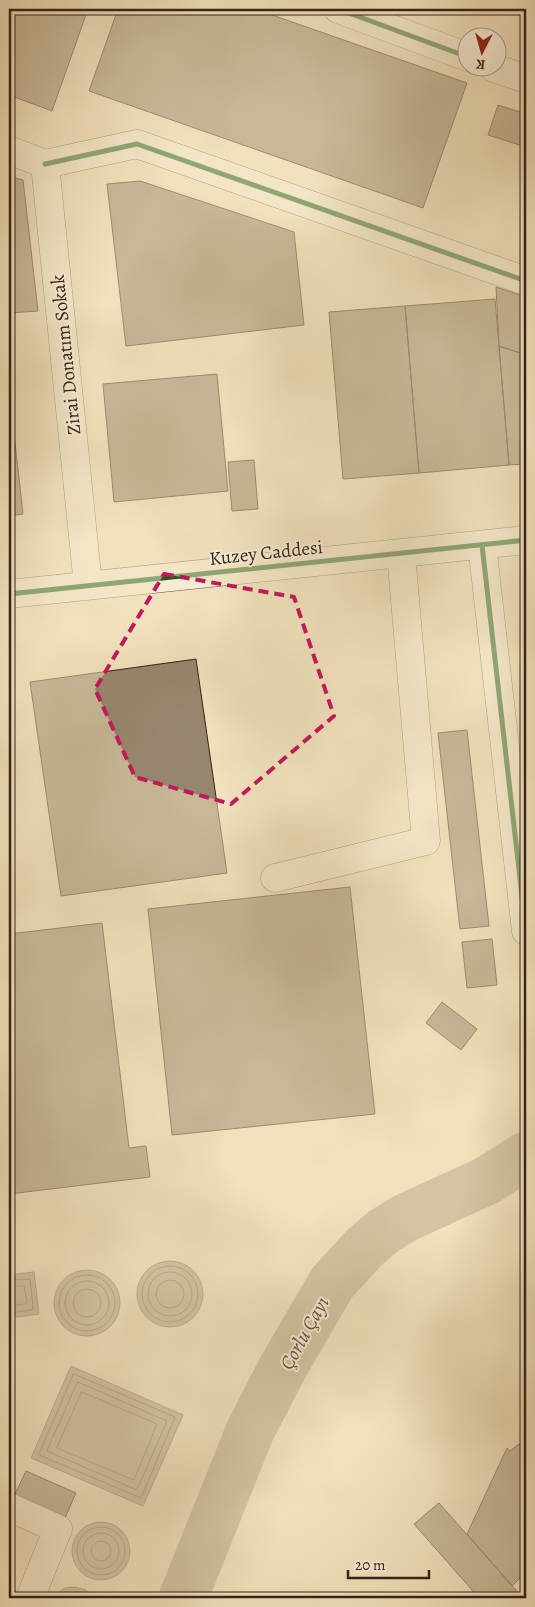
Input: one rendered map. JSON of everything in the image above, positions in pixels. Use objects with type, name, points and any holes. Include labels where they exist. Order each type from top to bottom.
[{"type":"street","points":[[338,9],[458,53]]},
{"type":"street","points":[[508,73],[526,80]]},
{"type":"street","points":[[9,150],[45,164],[137,144],[526,281]]},
{"type":"street","name":"Zirai Donatım Sokak","points":[[45,164],[88,585]]},
{"type":"street","name":"Kuzey Caddesi","points":[[9,594],[526,540]]},
{"type":"street","points":[[482,546],[526,931]]},
{"type":"street","points":[[276,878],[426,841],[400,554]]},
{"type":"street","points":[[9,1507],[58,1529],[30,1598]]},
{"type":"highlighted area","points":[[164,574],[294,597],[334,716],[231,804],[135,777],[95,689]]},
{"type":"water","points":[[164,1261],[176,1261],[188,1266],[198,1276],[203,1288],[201,1307],[188,1322],[176,1327],[164,1327],[152,1322],[142,1312],[137,1300],[137,1288],[142,1276],[152,1266]]},
{"type":"water","points":[[81,1270],[93,1270],[105,1275],[115,1285],[120,1297],[118,1316],[105,1331],[93,1336],[81,1336],[69,1331],[59,1321],[54,1309],[54,1297],[59,1285],[69,1275]]},
{"type":"water","points":[[34,1272],[39,1314],[9,1318],[9,1275]]},
{"type":"water","points":[[71,1366],[183,1415],[143,1506],[31,1458]]},
{"type":"water","points":[[101,1522],[112,1524],[125,1535],[130,1551],[128,1562],[117,1575],[101,1580],[90,1578],[77,1567],[72,1551],[74,1540],[85,1527]]},
{"type":"water","points":[[75,1587],[86,1590],[95,1598],[50,1598],[65,1588]]},
{"type":"building","points":[[9,9],[88,9],[52,111],[9,95]]},
{"type":"building","points":[[118,9],[255,9],[467,83],[423,208],[89,91]]},
{"type":"building","points":[[498,105],[526,114],[526,147],[488,135]]},
{"type":"building","points":[[9,176],[23,180],[38,311],[9,313]]},
{"type":"building","points":[[140,181],[294,232],[304,325],[126,346],[107,184]]},
{"type":"building","points":[[496,287],[526,297],[526,355],[499,346]]},
{"type":"building","points":[[495,299],[509,465],[419,473],[405,306]]},
{"type":"building","points":[[405,306],[419,473],[343,479],[329,312]]},
{"type":"building","points":[[499,346],[526,355],[526,464],[509,465]]},
{"type":"building","points":[[217,374],[228,491],[114,502],[103,384]]},
{"type":"building","points":[[9,389],[23,514],[9,516]]},
{"type":"building","points":[[254,460],[258,509],[232,511],[228,462]]},
{"type":"building","points":[[196,659],[227,873],[61,896],[30,682]]},
{"type":"building","points":[[467,730],[489,926],[460,929],[438,733]]},
{"type":"building","points":[[350,887],[375,1114],[172,1135],[148,909]]},
{"type":"building","points":[[102,923],[129,1148],[146,1146],[150,1177],[9,1194],[9,934]]},
{"type":"building","points":[[492,939],[497,985],[467,988],[462,942]]},
{"type":"building","points":[[442,1002],[477,1029],[461,1050],[426,1023]]},
{"type":"building","points":[[519,1444],[526,1452],[526,1463],[522,1467],[526,1472],[526,1572],[512,1586],[467,1534],[507,1448],[510,1451]]},
{"type":"building","points":[[26,1471],[76,1493],[65,1518],[14,1496]]},
{"type":"building","points":[[439,1503],[523,1598],[479,1598],[414,1524]]},
{"type":"waterway","name":"Çorlu Çayı","points":[[183,1598],[250,1431],[283,1367],[332,1283],[365,1247],[384,1231],[405,1218],[486,1181],[526,1156]]},
{"type":"cycle path","points":[[338,9],[458,53]]},
{"type":"cycle path","points":[[45,164],[137,144],[526,281]]},
{"type":"cycle path","points":[[9,594],[526,540]]},
{"type":"cycle path","points":[[482,545],[526,931]]}]
